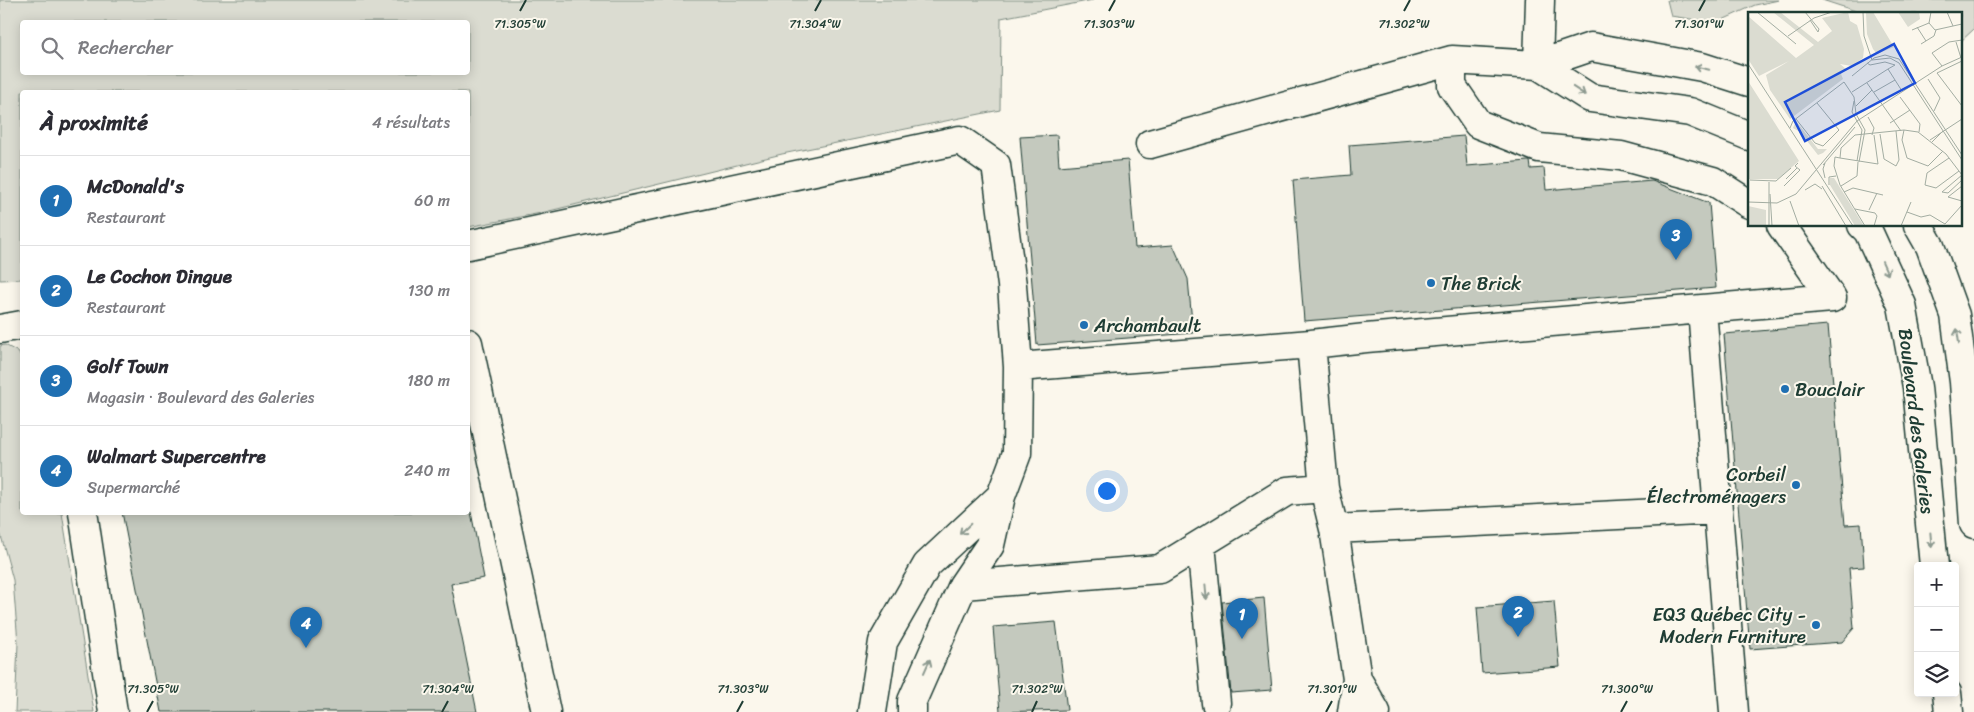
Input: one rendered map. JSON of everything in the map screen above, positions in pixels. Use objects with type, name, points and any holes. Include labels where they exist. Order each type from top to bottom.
[{"type":"street","points":[[1538,65],[1540,0]]},
{"type":"street","points":[[1150,144],[1452,60],[1538,65],[1591,47],[1702,68],[1748,82]]},
{"type":"street","points":[[1452,60],[1452,86],[1478,124],[1539,148],[1621,156],[1713,181],[1748,203]]},
{"type":"street","points":[[1538,65],[1590,98],[1690,112],[1748,136]]},
{"type":"street","points":[[470,245],[960,140],[996,165],[1012,285],[1018,367],[1017,453],[1001,496],[990,545],[963,585],[912,701],[912,712]]},
{"type":"street","points":[[1018,367],[1311,344],[1832,298],[1782,226]]},
{"type":"street","name":"Boulevard des Galeries","points":[[1863,226],[1868,231],[1902,305],[1917,387],[1934,562]]},
{"type":"street","points":[[1919,226],[1930,246],[1955,315],[1964,382],[1974,524]]},
{"type":"street","points":[[1702,309],[1734,712]]},
{"type":"street","points":[[0,329],[20,325]]},
{"type":"street","points":[[1311,344],[1324,488],[1334,529],[1358,679],[1352,712]]},
{"type":"street","points":[[470,352],[546,712]]},
{"type":"street","points":[[963,585],[1160,569],[1287,491],[1324,488]]},
{"type":"street","points":[[872,712],[884,642],[927,566],[1001,496]]},
{"type":"street","points":[[1334,529],[1718,510]]},
{"type":"street","points":[[83,515],[113,712]]},
{"type":"street","points":[[1201,544],[1216,703]]},
{"type":"street","points":[[1358,679],[1376,712]]},
{"type":"street","points":[[1947,697],[1949,712]]},
{"type":"shaded area","points":[[0,0],[1093,0],[1001,18],[1000,110],[782,154],[541,213],[470,227],[470,90],[20,90],[20,279],[0,280]]},
{"type":"shaded area","points":[[1667,0],[1779,0],[1755,5],[1716,23],[1671,16]]},
{"type":"shaded area","points":[[1822,0],[1974,0],[1974,29],[1962,40],[1962,12],[1859,12]]},
{"type":"shaded area","points":[[5,345],[18,352],[20,356],[20,515],[62,515],[94,712],[15,712],[18,643],[13,580],[0,532],[0,346]]},
{"type":"building","points":[[1057,135],[1059,166],[1128,160],[1135,248],[1173,245],[1188,279],[1193,333],[1037,345],[1020,137]]},
{"type":"building","points":[[1464,136],[1467,166],[1530,161],[1531,169],[1544,168],[1546,190],[1652,181],[1709,203],[1716,288],[1304,321],[1293,180],[1351,175],[1349,145]]},
{"type":"building","points":[[1828,325],[1845,525],[1861,524],[1864,567],[1849,568],[1854,628],[1842,642],[1750,649],[1724,334]]},
{"type":"building","points":[[471,512],[484,578],[451,584],[477,712],[161,712],[123,515],[470,515]]},
{"type":"building","points":[[1264,598],[1272,690],[1231,693],[1222,602]]},
{"type":"building","points":[[1554,601],[1560,667],[1482,673],[1477,607]]},
{"type":"building","points":[[1056,622],[1067,710],[1000,712],[993,627]]},
{"type":"place","name":"Golf Town","points":[[1676,260]]},
{"type":"place","name":"The Brick","points":[[1431,283]]},
{"type":"place","name":"Archambault","points":[[1084,325]]},
{"type":"place","name":"Bouclair","points":[[1785,389]]},
{"type":"place","name":"Corbeil Électroménagers","points":[[1796,485]]},
{"type":"place","name":"EQ3 Québec City - Modern Furniture","points":[[1816,625]]},
{"type":"place","name":"Le Cochon Dingue","points":[[1518,637]]},
{"type":"place","name":"McDonald's","points":[[1242,639]]},
{"type":"place","name":"Walmart Supercentre","points":[[306,648]]}]
